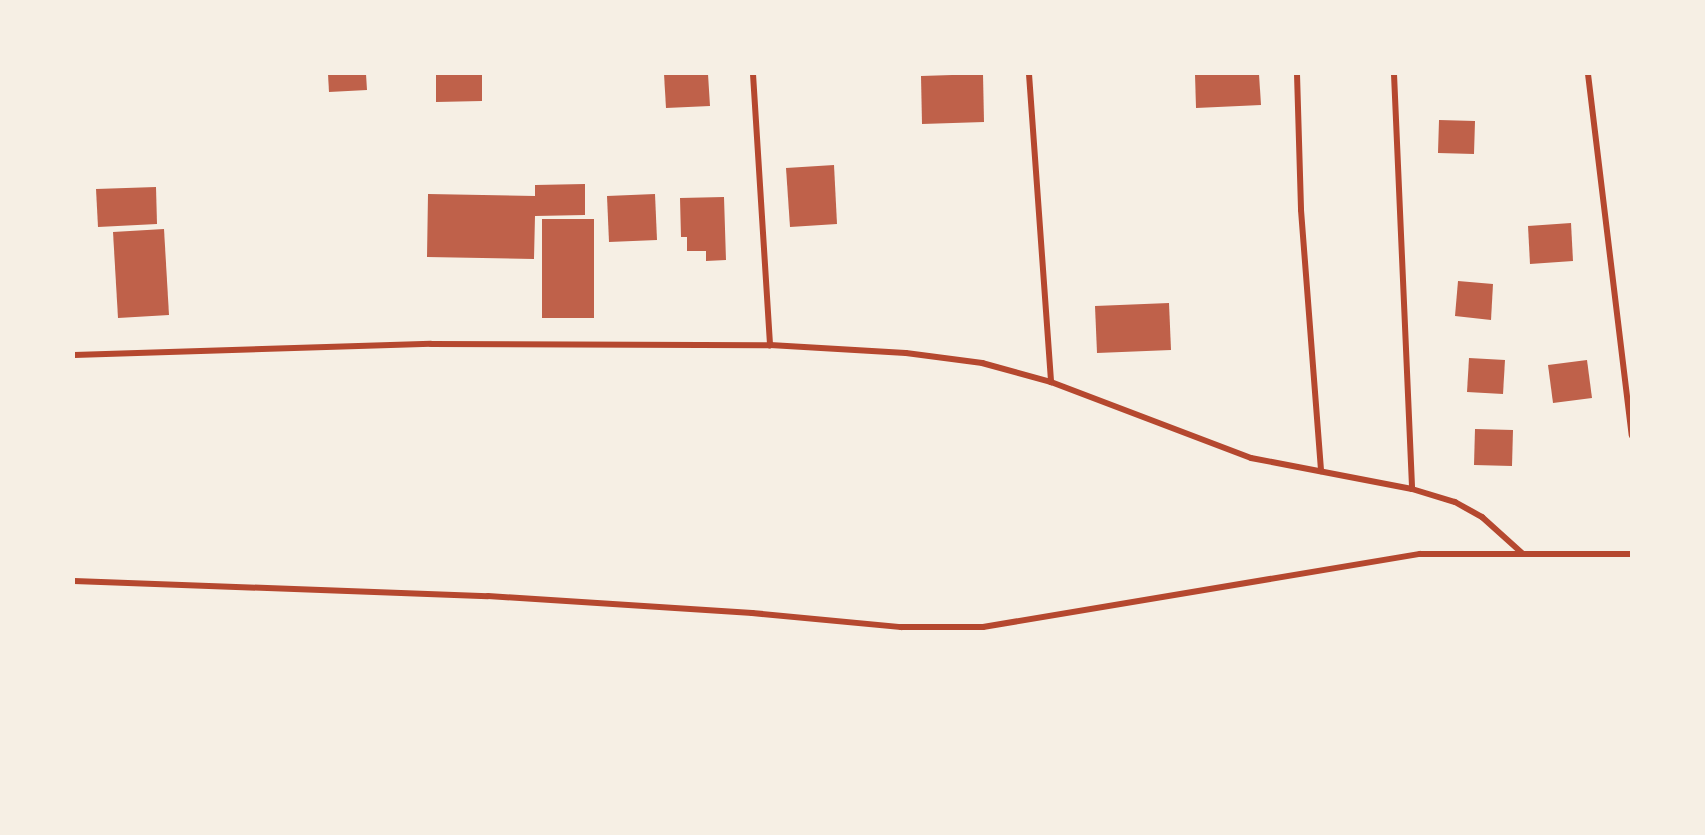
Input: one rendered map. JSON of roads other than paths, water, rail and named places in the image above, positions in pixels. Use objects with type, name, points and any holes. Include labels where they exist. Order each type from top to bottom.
[{"type":"street","points":[[753,74],[771,345]]},
{"type":"street","points":[[1029,74],[1051,382]]},
{"type":"street","points":[[1297,74],[1301,210],[1321,471]]},
{"type":"street","points":[[1394,74],[1412,489]]},
{"type":"street","points":[[1588,74],[1632,435]]},
{"type":"street","points":[[74,355],[431,344],[771,345],[906,353],[982,363],[1051,382],[1251,458],[1412,489],[1455,502],[1482,517],[1522,553]]},
{"type":"street","points":[[74,581],[488,596],[752,613],[901,627],[983,627],[1420,554],[1632,554]]}]
